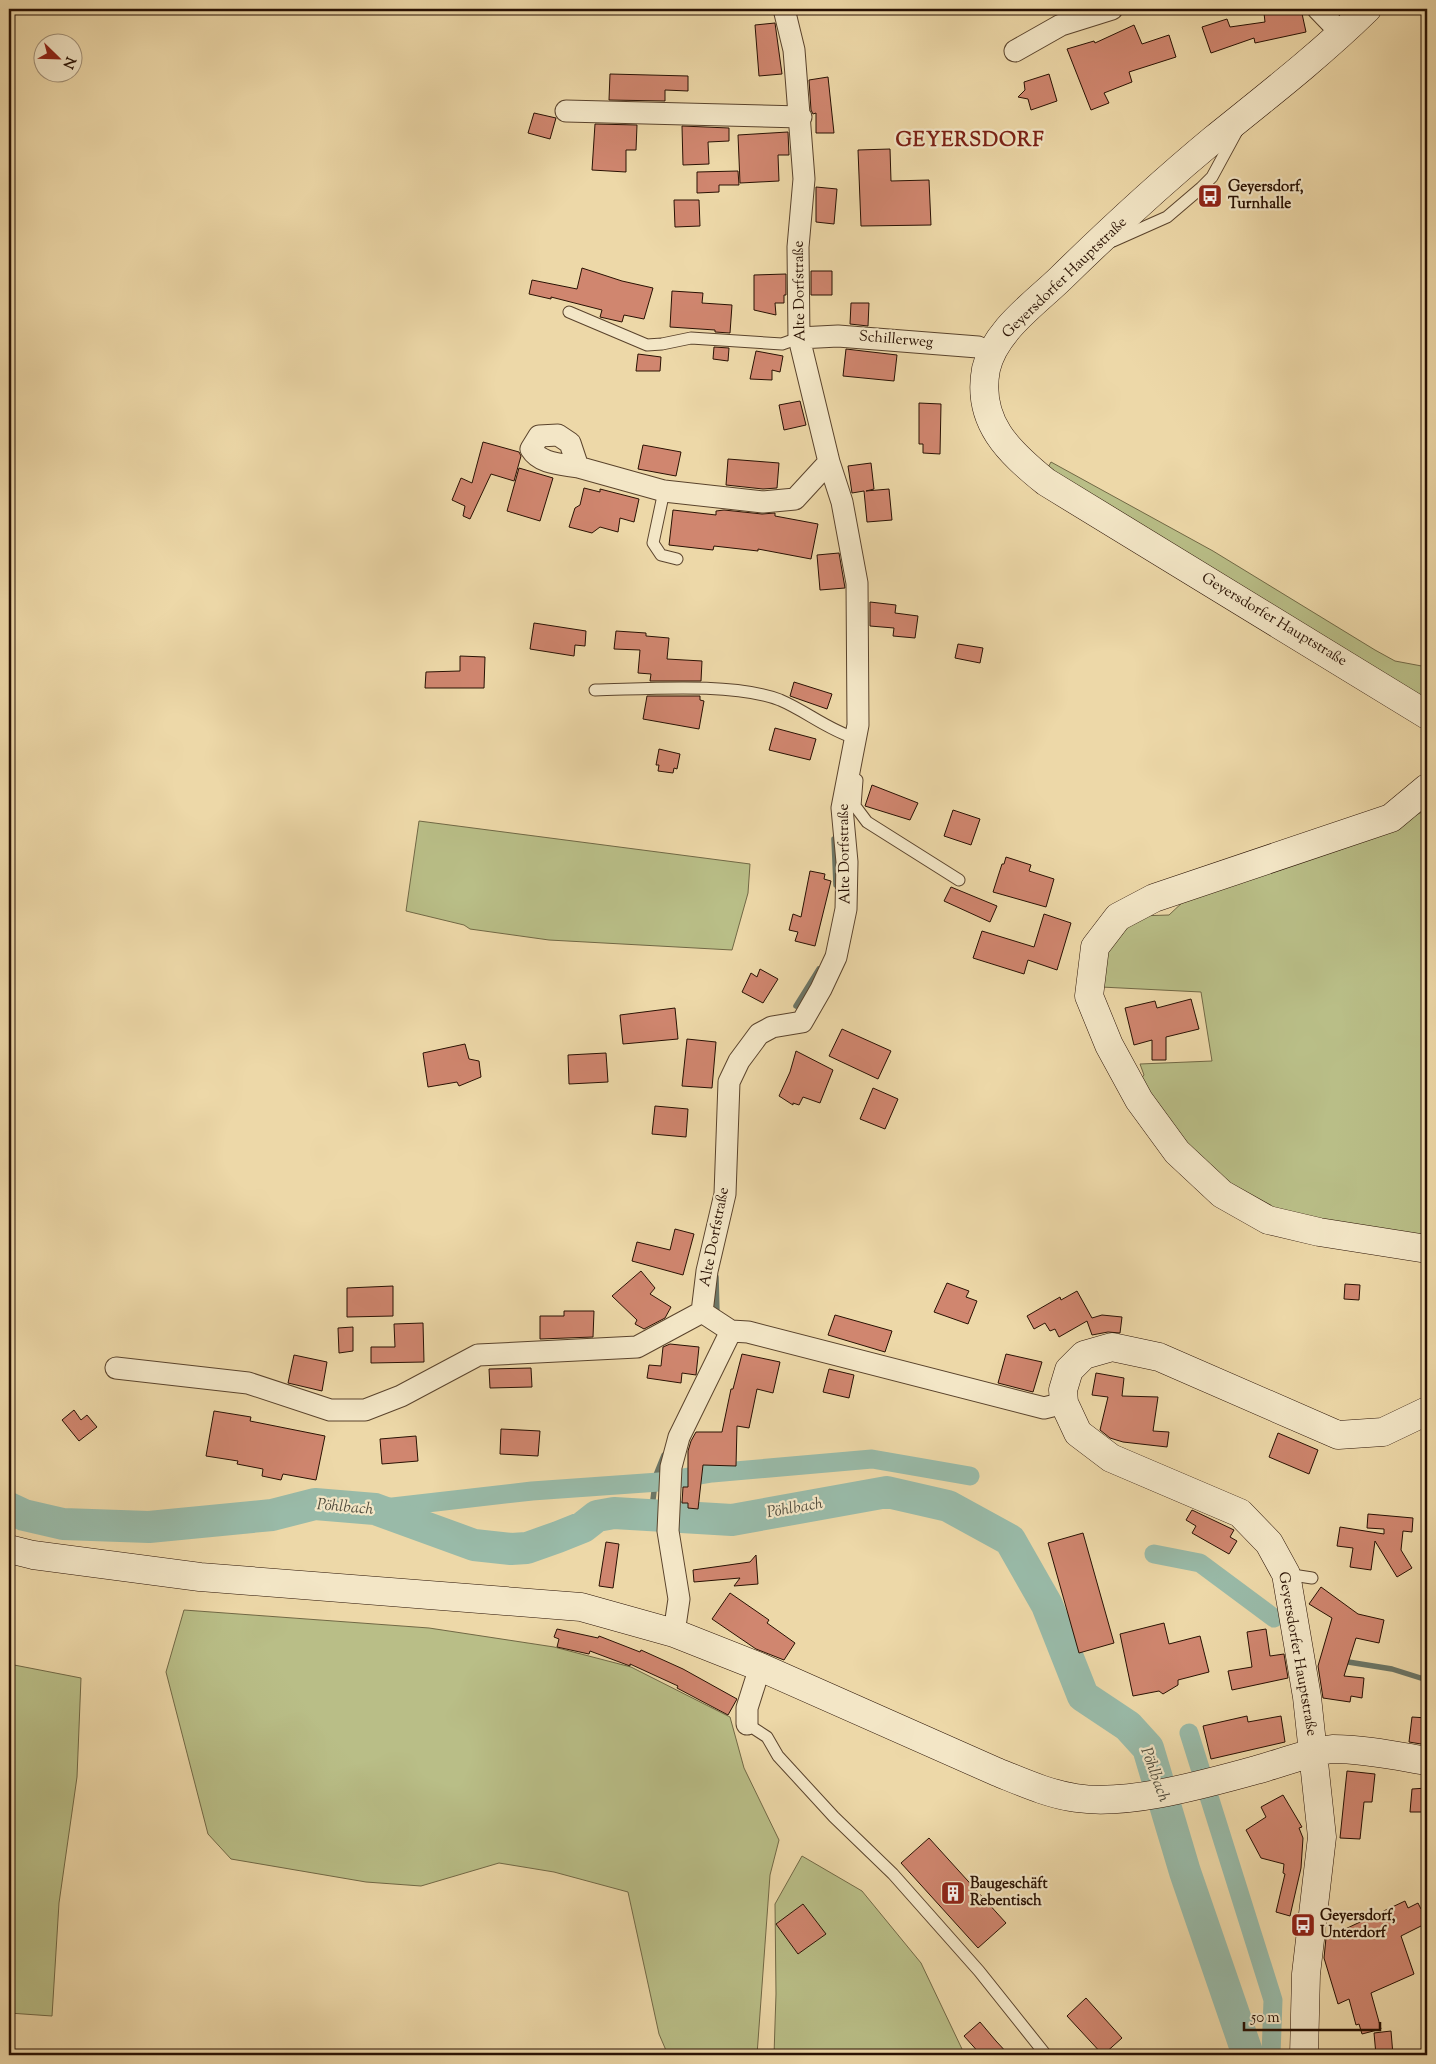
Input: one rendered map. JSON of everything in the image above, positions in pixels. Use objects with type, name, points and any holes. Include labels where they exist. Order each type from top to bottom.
[{"type":"main road","name":"Geyersdorfer Hauptstraße","points":[[1367,9],[1342,34],[1213,140],[1089,251],[1010,328],[992,353],[986,369],[985,398],[994,430],[1023,464],[1046,482],[1427,715]]},
{"type":"main road","points":[[1427,788],[1391,818],[1154,898],[1118,917],[1095,947],[1089,996],[1109,1045],[1139,1100],[1177,1152],[1222,1194],[1268,1220],[1319,1232],[1427,1249]]},
{"type":"main road","points":[[1064,1403],[1063,1390],[1069,1370],[1084,1355],[1112,1347],[1159,1357],[1338,1435],[1383,1432],[1427,1411]]},
{"type":"main road","name":"Geyersdorfer Hauptstraße","points":[[1064,1403],[1078,1433],[1111,1458],[1240,1513],[1269,1543],[1286,1574],[1307,1697],[1322,1837],[1306,1974],[1304,2055]]},
{"type":"main road","points":[[9,1549],[33,1555],[200,1577],[582,1608],[674,1633],[760,1667],[1035,1788],[1075,1798],[1102,1800],[1144,1795],[1226,1778],[1331,1749],[1396,1755],[1427,1762]]},
{"type":"street","name":"Alte Dorfstraße","points":[[702,1312],[707,1271],[726,1194],[730,1082],[739,1061],[759,1034],[772,1027],[802,1022],[821,989],[836,957],[846,908],[847,862],[842,808],[858,725],[857,583],[842,502],[829,462],[799,338],[798,247],[804,179],[801,117],[794,50],[784,9]]},
{"type":"street","points":[[1015,51],[1061,25],[1112,9]]},
{"type":"street","points":[[1318,9],[1342,34]]},
{"type":"street","points":[[566,111],[801,117]]},
{"type":"street","name":"Schillerweg","points":[[799,338],[838,336],[978,347],[992,353]]},
{"type":"street","points":[[578,467],[664,491],[764,502],[795,499],[829,462]]},
{"type":"street","points":[[116,1368],[248,1383],[330,1410],[365,1410],[400,1396],[478,1355],[637,1347],[702,1312],[731,1331],[748,1332],[1044,1408],[1064,1403]]},
{"type":"street","points":[[674,1633],[679,1600],[668,1531],[671,1472],[679,1437],[729,1340],[731,1331]]},
{"type":"street","points":[[747,1724],[747,1708],[760,1667]]},
{"type":"lane","points":[[569,312],[647,345],[691,338],[782,344],[799,338]]},
{"type":"lane","points":[[664,491],[653,543],[661,555],[677,559]]},
{"type":"lane","points":[[595,690],[741,691],[779,700],[820,720],[854,743],[857,770],[855,806],[867,822],[959,880]]},
{"type":"lane","points":[[1286,1574],[1312,1578]]},
{"type":"lane","points":[[747,1724],[767,1737],[778,1756],[834,1817],[893,1874],[979,1971],[1046,2055]]},
{"type":"green space","points":[[1051,462],[1213,551],[1395,661],[1427,667],[1427,701],[1046,471]]},
{"type":"green space","points":[[1427,806],[1427,1240],[1325,1225],[1260,1204],[1207,1169],[1137,1083],[1144,1075],[1140,1064],[1212,1061],[1201,992],[1101,987],[1106,948],[1138,916],[1169,915],[1185,900],[1383,831],[1422,812]]},
{"type":"green space","points":[[419,821],[750,864],[748,893],[732,950],[549,940],[470,929],[464,925],[406,911]]},
{"type":"green space","points":[[184,1610],[429,1628],[554,1647],[631,1667],[730,1717],[744,1768],[779,1840],[770,1875],[757,2055],[668,2055],[659,2034],[628,1892],[554,1872],[499,1863],[421,1886],[366,1882],[231,1859],[208,1834],[166,1672]]},
{"type":"green space","points":[[9,1664],[81,1678],[77,1777],[59,1903],[52,2016],[9,2013]]},
{"type":"green space","points":[[802,1856],[862,1891],[921,1963],[962,2049],[968,2055],[774,2055],[776,1994],[775,1904]]},
{"type":"building","points":[[1271,9],[1301,9],[1306,32],[1255,43],[1254,38],[1211,53],[1202,27],[1227,19],[1230,27],[1265,22],[1264,13],[1270,12]]},
{"type":"building","points":[[775,23],[782,74],[759,76],[755,25]]},
{"type":"building","points":[[1134,25],[1142,44],[1169,35],[1176,57],[1129,72],[1132,82],[1104,93],[1109,103],[1091,110],[1067,49],[1094,41],[1095,43]]},
{"type":"building","points":[[610,74],[688,76],[688,91],[665,90],[665,101],[609,100]]},
{"type":"building","points":[[1049,74],[1057,101],[1031,110],[1028,99],[1018,97],[1025,90],[1024,82]]},
{"type":"building","points":[[828,77],[834,133],[816,133],[816,113],[813,114],[811,110],[809,80]]},
{"type":"building","points":[[534,113],[556,118],[550,139],[528,133]]},
{"type":"building","points":[[595,124],[637,125],[636,150],[626,150],[626,172],[592,170]]},
{"type":"building","points":[[682,126],[729,128],[729,141],[708,142],[709,164],[683,165]]},
{"type":"building","points":[[788,132],[789,155],[778,155],[779,181],[740,183],[738,135]]},
{"type":"building","points":[[890,149],[891,181],[929,180],[931,225],[861,226],[858,150]]},
{"type":"building","points":[[738,171],[739,185],[719,185],[719,192],[697,193],[697,172]]},
{"type":"building","points":[[816,187],[837,189],[834,224],[816,222]]},
{"type":"building","points":[[674,200],[699,200],[700,226],[675,227]]},
{"type":"building","points":[[582,268],[622,281],[653,288],[644,319],[624,315],[622,322],[600,317],[602,310],[551,297],[551,299],[529,294],[532,280],[577,289]]},
{"type":"building","points":[[811,271],[832,271],[832,295],[811,295]]},
{"type":"building","points":[[786,274],[786,295],[784,295],[784,303],[775,303],[776,315],[754,310],[754,275]]},
{"type":"building","points":[[672,291],[703,293],[702,303],[732,305],[730,333],[670,327]]},
{"type":"building","points":[[851,303],[869,303],[868,326],[850,324]]},
{"type":"building","points":[[714,347],[729,348],[728,361],[713,359]]},
{"type":"building","points":[[846,349],[897,355],[894,381],[843,376]]},
{"type":"building","points":[[756,351],[783,356],[780,372],[772,370],[772,380],[750,379]]},
{"type":"building","points":[[638,354],[661,357],[660,371],[636,371]]},
{"type":"building","points":[[800,401],[806,425],[784,430],[779,405]]},
{"type":"building","points":[[919,403],[941,404],[940,454],[923,453],[923,444],[919,444]]},
{"type":"building","points":[[483,442],[519,452],[521,456],[514,481],[491,474],[470,519],[463,516],[465,506],[452,500],[461,478],[472,483]]},
{"type":"building","points":[[643,445],[681,452],[676,476],[638,469]]},
{"type":"building","points":[[728,459],[779,463],[777,488],[763,489],[726,485]]},
{"type":"building","points":[[871,463],[874,489],[866,491],[889,489],[892,520],[867,522],[864,491],[852,493],[848,466]]},
{"type":"building","points":[[519,468],[553,478],[540,521],[507,511]]},
{"type":"building","points":[[584,488],[600,492],[600,489],[639,499],[634,522],[620,518],[618,532],[600,527],[592,533],[569,527],[575,508],[580,505]]},
{"type":"building","points":[[673,510],[716,515],[716,511],[724,510],[762,514],[775,513],[775,516],[818,524],[811,559],[758,549],[758,551],[714,546],[713,550],[669,545]]},
{"type":"building","points":[[839,553],[845,588],[820,590],[817,555]]},
{"type":"building","points":[[870,602],[896,605],[895,613],[918,616],[915,638],[893,636],[894,628],[870,626]]},
{"type":"building","points":[[534,623],[586,631],[585,646],[575,645],[574,656],[530,649]]},
{"type":"building","points":[[616,631],[646,633],[646,636],[669,638],[667,659],[702,661],[701,681],[650,681],[651,674],[638,673],[640,650],[614,649]]},
{"type":"building","points":[[958,644],[983,648],[980,663],[955,658]]},
{"type":"building","points":[[460,656],[485,657],[484,688],[425,688],[426,672],[460,671]]},
{"type":"building","points":[[794,682],[832,694],[827,709],[790,696]]},
{"type":"building","points":[[647,696],[700,696],[700,700],[704,701],[699,729],[643,719]]},
{"type":"building","points":[[775,728],[816,739],[810,760],[769,750]]},
{"type":"building","points":[[659,749],[680,754],[677,769],[674,768],[673,773],[658,771],[659,765],[656,765]]},
{"type":"building","points":[[872,785],[918,803],[910,820],[865,806]]},
{"type":"building","points":[[953,810],[980,819],[971,845],[944,836]]},
{"type":"building","points":[[1006,857],[1031,865],[1029,871],[1054,879],[1046,907],[993,892]]},
{"type":"building","points":[[810,871],[825,874],[824,879],[831,881],[815,946],[795,941],[798,932],[789,930],[793,914],[801,917]]},
{"type":"building","points":[[951,887],[997,906],[990,922],[944,901]]},
{"type":"building","points":[[1044,914],[1071,923],[1057,970],[1028,960],[1024,974],[973,958],[982,931],[1034,947]]},
{"type":"building","points":[[760,969],[778,979],[763,1003],[742,992],[751,973],[757,977]]},
{"type":"building","points":[[1191,999],[1199,1029],[1166,1037],[1166,1060],[1152,1060],[1152,1040],[1134,1045],[1125,1008],[1155,1001],[1157,1008]]},
{"type":"building","points":[[675,1008],[678,1039],[623,1044],[620,1015]]},
{"type":"building","points":[[842,1029],[891,1051],[878,1079],[829,1056]]},
{"type":"building","points":[[687,1039],[716,1042],[712,1088],[682,1086]]},
{"type":"building","points":[[465,1044],[469,1059],[479,1061],[481,1077],[459,1086],[457,1082],[428,1087],[423,1053]]},
{"type":"building","points":[[796,1051],[833,1070],[820,1103],[803,1097],[799,1105],[793,1103],[793,1105],[779,1096],[790,1072]]},
{"type":"building","points":[[606,1053],[608,1082],[569,1084],[568,1055]]},
{"type":"building","points":[[873,1088],[898,1099],[885,1129],[860,1119]]},
{"type":"building","points":[[655,1106],[688,1109],[686,1137],[652,1134]]},
{"type":"building","points":[[675,1229],[694,1234],[683,1275],[632,1261],[637,1242],[670,1250]]},
{"type":"building","points":[[641,1271],[655,1288],[650,1294],[671,1307],[665,1318],[644,1329],[635,1324],[637,1320],[612,1296]]},
{"type":"building","points":[[947,1283],[969,1291],[966,1297],[977,1301],[968,1324],[934,1312]]},
{"type":"building","points":[[1345,1284],[1360,1285],[1359,1300],[1344,1299]]},
{"type":"building","points":[[393,1286],[393,1316],[347,1317],[347,1288]]},
{"type":"building","points":[[1077,1291],[1092,1318],[1102,1315],[1122,1317],[1120,1333],[1108,1332],[1092,1335],[1087,1321],[1059,1337],[1055,1329],[1050,1331],[1045,1323],[1034,1329],[1027,1316],[1060,1297],[1061,1300]]},
{"type":"building","points":[[564,1311],[594,1311],[593,1337],[540,1339],[540,1316],[564,1316]]},
{"type":"building","points":[[835,1315],[892,1331],[885,1352],[828,1335]]},
{"type":"building","points":[[423,1323],[424,1362],[371,1363],[371,1347],[395,1347],[394,1324]]},
{"type":"building","points":[[353,1327],[353,1351],[339,1353],[338,1328]]},
{"type":"building","points":[[670,1344],[699,1347],[696,1375],[682,1373],[681,1383],[647,1378],[649,1365],[661,1366],[663,1347]]},
{"type":"building","points":[[742,1354],[780,1362],[773,1393],[757,1389],[749,1428],[737,1426],[736,1466],[703,1465],[698,1509],[688,1508],[688,1503],[682,1503],[683,1487],[688,1487],[688,1451],[691,1441],[696,1432],[722,1432],[731,1389],[733,1389]]},
{"type":"building","points":[[1006,1354],[1042,1362],[1033,1392],[998,1383]]},
{"type":"building","points":[[294,1355],[327,1362],[322,1391],[288,1383]]},
{"type":"building","points":[[531,1368],[532,1387],[490,1388],[489,1369]]},
{"type":"building","points":[[829,1369],[854,1375],[849,1398],[823,1392]]},
{"type":"building","points":[[1096,1373],[1124,1378],[1122,1396],[1158,1397],[1153,1431],[1169,1432],[1167,1447],[1123,1442],[1110,1438],[1100,1430],[1108,1397],[1092,1395]]},
{"type":"building","points":[[74,1410],[81,1420],[87,1415],[97,1427],[79,1441],[62,1420]]},
{"type":"building","points":[[214,1411],[251,1417],[250,1421],[325,1436],[316,1480],[283,1474],[281,1480],[262,1476],[263,1469],[237,1464],[238,1461],[206,1456]]},
{"type":"building","points":[[501,1429],[540,1431],[538,1456],[500,1454]]},
{"type":"building","points":[[1278,1433],[1318,1450],[1309,1474],[1269,1457]]},
{"type":"building","points":[[416,1436],[418,1461],[382,1464],[380,1439]]},
{"type":"building","points":[[1192,1510],[1234,1530],[1230,1537],[1237,1541],[1229,1554],[1192,1533],[1196,1526],[1186,1520]]},
{"type":"building","points":[[1368,1514],[1413,1518],[1412,1532],[1403,1531],[1401,1550],[1412,1568],[1397,1577],[1375,1541],[1371,1570],[1350,1567],[1353,1548],[1337,1546],[1340,1527],[1384,1534],[1384,1529],[1367,1528]]},
{"type":"building","points":[[1083,1533],[1114,1643],[1079,1653],[1048,1543]]},
{"type":"building","points":[[606,1542],[619,1544],[613,1588],[599,1586]]},
{"type":"building","points":[[756,1555],[758,1584],[734,1586],[740,1578],[694,1582],[693,1570],[750,1562]]},
{"type":"building","points":[[1321,1587],[1358,1614],[1384,1620],[1379,1643],[1356,1638],[1344,1676],[1364,1678],[1362,1698],[1351,1696],[1350,1702],[1323,1698],[1318,1666],[1332,1618],[1309,1604]]},
{"type":"building","points":[[730,1593],[769,1620],[767,1623],[795,1643],[784,1660],[756,1649],[712,1619]]},
{"type":"building","points":[[1164,1623],[1169,1644],[1200,1636],[1209,1672],[1178,1680],[1178,1685],[1163,1694],[1159,1691],[1133,1696],[1120,1634]]},
{"type":"building","points":[[557,1629],[598,1638],[599,1636],[640,1652],[641,1650],[683,1669],[737,1699],[728,1715],[677,1688],[678,1686],[630,1664],[630,1666],[590,1651],[589,1654],[557,1647],[559,1639],[554,1637]]},
{"type":"building","points":[[1266,1629],[1270,1656],[1284,1654],[1288,1678],[1232,1690],[1228,1671],[1252,1667],[1247,1632]]},
{"type":"building","points":[[1247,1716],[1248,1722],[1281,1716],[1285,1742],[1211,1759],[1203,1726]]},
{"type":"building","points":[[1412,1717],[1427,1718],[1427,1745],[1409,1742]]},
{"type":"building","points":[[1347,1771],[1375,1774],[1372,1802],[1364,1802],[1360,1839],[1340,1838]]},
{"type":"building","points":[[1427,1788],[1427,1812],[1410,1812],[1412,1789]]},
{"type":"building","points":[[1283,1795],[1302,1827],[1299,1828],[1303,1838],[1301,1868],[1290,1916],[1276,1912],[1285,1874],[1283,1873],[1284,1864],[1261,1858],[1246,1830],[1266,1817],[1261,1807]]},
{"type":"building","name":"Baugeschäft Rebentisch","points":[[929,1838],[1006,1923],[978,1948],[901,1863]]},
{"type":"building","points":[[1405,1901],[1408,1908],[1418,1903],[1421,1909],[1427,1906],[1427,1923],[1401,1936],[1414,1974],[1371,1993],[1381,2029],[1362,2034],[1359,2024],[1356,2025],[1349,1999],[1338,2004],[1324,1958],[1326,1938]]},
{"type":"building","points":[[803,1904],[826,1934],[798,1954],[776,1924]]},
{"type":"building","points":[[1086,1998],[1122,2038],[1103,2055],[1067,2016]]},
{"type":"building","points":[[980,2022],[1009,2055],[981,2055],[964,2036]]},
{"type":"building","points":[[1391,2031],[1393,2055],[1376,2055],[1374,2033]]},
{"type":"waterway","points":[[834,839],[836,885]]},
{"type":"waterway","points":[[796,1006],[819,969]]},
{"type":"waterway","points":[[716,1277],[717,1314]]},
{"type":"waterway","points":[[651,1516],[656,1475],[664,1455]]},
{"type":"waterway","points":[[375,1509],[532,1491],[659,1482],[712,1473],[872,1459],[970,1476]]},
{"type":"waterway","name":"Pöhlbach","points":[[9,1508],[24,1515],[63,1524],[149,1527],[272,1515],[315,1504],[375,1509],[474,1545],[511,1549],[527,1548],[583,1527],[597,1516],[614,1513],[732,1520],[887,1492],[948,1506],[1010,1540],[1047,1605],[1083,1696],[1128,1726],[1148,1748],[1185,1872],[1248,2055]]},
{"type":"waterway","points":[[1154,1554],[1200,1563],[1274,1618]]},
{"type":"waterway","points":[[1342,1661],[1392,1669],[1427,1680]]},
{"type":"waterway","points":[[1189,1733],[1273,2000],[1271,2055]]},
{"type":"place","name":"Geyersdorf, Turnhalle","points":[[1210,196]]},
{"type":"place","name":"Baugeschäft Rebentisch","points":[[953,1893]]},
{"type":"place","name":"Geyersdorf, Unterdorf","points":[[1303,1925]]},
{"type":"district","name":"GEYERSDORF","points":[[970,141]]}]
